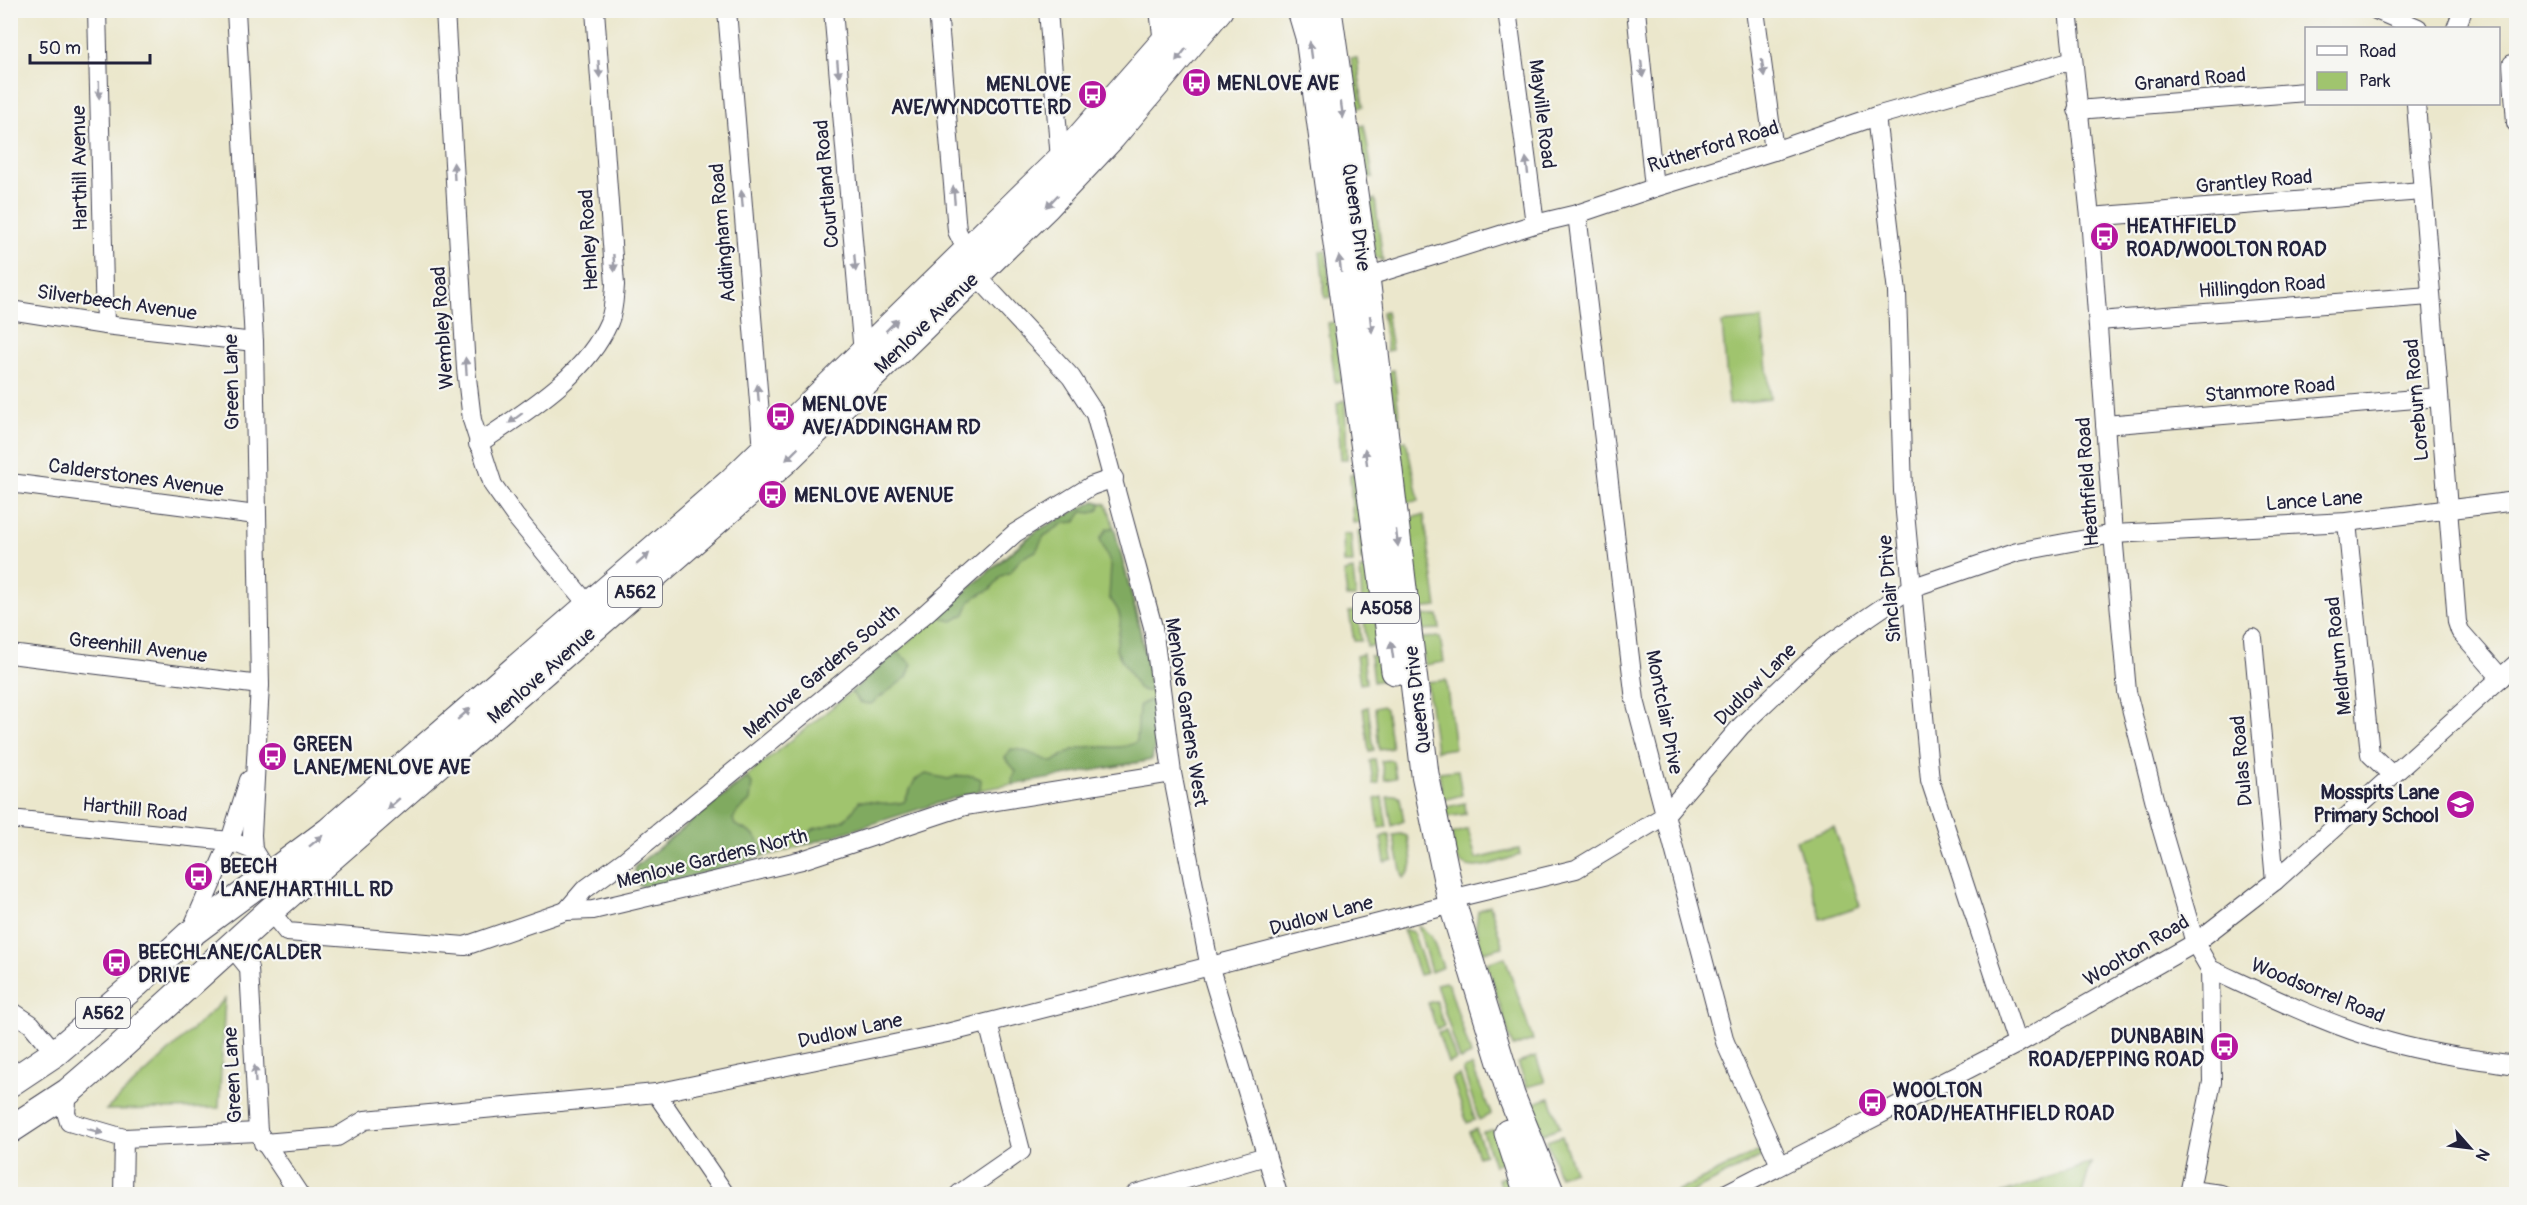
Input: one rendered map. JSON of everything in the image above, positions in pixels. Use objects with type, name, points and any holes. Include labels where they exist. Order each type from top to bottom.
[{"type":"highway","name":"Menlove Avenue","points":[[10,1130],[68,1092],[232,947],[270,910],[785,461],[972,263],[1163,43],[1186,10]]},
{"type":"highway","name":"Menlove Avenue","points":[[10,1083],[56,1053],[184,939],[329,831],[589,606],[763,451],[863,354],[972,263],[1047,206],[1112,137],[1219,10]]},
{"type":"highway","name":"Queens Drive","points":[[1301,10],[1309,37],[1407,763],[1434,894],[1445,904],[1511,1095],[1551,1194]]},
{"type":"highway","name":"Queens Drive","points":[[1328,10],[1366,277],[1425,774],[1445,904],[1528,1194]]},
{"type":"highway","points":[[269,876],[270,910]]},
{"type":"highway","points":[[184,939],[203,973]]},
{"type":"street","name":"Harthill Avenue","points":[[98,10],[105,325]]},
{"type":"street","name":"Green Lane","points":[[236,10],[254,342],[255,515],[260,686],[253,850]]},
{"type":"street","name":"Wembley Road","points":[[445,10],[471,420],[493,484],[515,516],[589,606]]},
{"type":"street","name":"Henley Road","points":[[478,444],[557,386],[593,351],[610,320],[615,285],[595,10]]},
{"type":"street","name":"Addingham Road","points":[[727,10],[763,451]]},
{"type":"street","name":"Courtland Road","points":[[833,10],[863,354]]},
{"type":"street","points":[[938,10],[957,231],[972,263]]},
{"type":"street","points":[[1048,10],[1060,160]]},
{"type":"street","points":[[1160,10],[1163,43]]},
{"type":"street","name":"Mayville Road","points":[[1507,10],[1534,224]]},
{"type":"street","points":[[1636,10],[1654,188]]},
{"type":"street","points":[[1755,10],[1774,151]]},
{"type":"street","name":"Heathfield Road","points":[[2068,10],[2090,217],[2127,692],[2162,830],[2196,943],[2211,969]]},
{"type":"street","points":[[2376,10],[2411,27]]},
{"type":"street","points":[[2456,27],[2463,10]]},
{"type":"street","name":"Rutherford Road","points":[[1366,277],[1534,224],[1577,214],[1876,116],[2073,60]]},
{"type":"street","points":[[2509,63],[2517,123]]},
{"type":"street","name":"Granard Road","points":[[2077,110],[2305,92]]},
{"type":"street","name":"Loreburn Road","points":[[2416,105],[2457,622],[2460,631],[2501,678]]},
{"type":"street","name":"Sinclair Drive","points":[[1876,116],[1897,292],[1903,491],[1930,780],[2017,1044]]},
{"type":"street","name":"Grantley Road","points":[[2090,217],[2422,191]]},
{"type":"street","name":"Montclair Drive","points":[[1577,214],[1635,700],[1725,1042],[1780,1165]]},
{"type":"street","name":"Menlove Gardens West","points":[[972,263],[1071,377],[1095,414],[1154,627],[1172,773],[1210,968],[1278,1194]]},
{"type":"street","name":"Hillingdon Road","points":[[2098,321],[2430,296]]},
{"type":"street","name":"Silverbeech Avenue","points":[[10,310],[105,325],[254,342]]},
{"type":"street","name":"Stanmore Road","points":[[2105,425],[2439,398]]},
{"type":"street","name":"Menlove Gardens South","points":[[566,911],[584,890],[625,860],[837,687],[925,614],[1015,533],[1091,486],[1114,478]]},
{"type":"street","name":"Calderstones Avenue","points":[[10,483],[255,515]]},
{"type":"street","name":"Lance Lane","points":[[2113,534],[2346,522],[2517,501]]},
{"type":"street","name":"Meldrum Road","points":[[2346,522],[2370,753],[2392,775]]},
{"type":"street","name":"Dudlow Lane","points":[[68,1092],[66,1112],[69,1122],[124,1138],[337,1137],[364,1120],[656,1093],[988,1023],[1210,968],[1576,869],[1665,816],[1742,726],[1823,648],[1911,588],[2017,552],[2113,534]]},
{"type":"street","name":"Dulas Road","points":[[2253,638],[2275,881]]},
{"type":"street","name":"Greenhill Avenue","points":[[10,654],[260,686]]},
{"type":"street","name":"Woolton Road","points":[[1725,1194],[2017,1044],[2196,943],[2275,881],[2517,664]]},
{"type":"street","name":"Green Lane","points":[[184,939],[230,841],[258,752]]},
{"type":"street","name":"Menlove Gardens North","points":[[270,910],[287,932],[465,946],[566,911],[593,910],[802,860],[965,806],[1172,773]]},
{"type":"street","name":"Harthill Road","points":[[10,819],[230,841],[253,850]]},
{"type":"street","points":[[253,850],[269,876]]},
{"type":"street","name":"Green Lane","points":[[232,947],[249,968],[261,1138],[299,1194]]},
{"type":"street","points":[[2211,969],[2212,1082],[2189,1192],[2221,1194]]},
{"type":"street","name":"Woodsorrel Road","points":[[2211,969],[2308,1015],[2389,1042],[2462,1058],[2517,1065]]},
{"type":"street","points":[[10,1010],[31,1024],[56,1053]]},
{"type":"street","points":[[958,1194],[1021,1151],[988,1023]]},
{"type":"street","points":[[656,1093],[725,1194]]},
{"type":"street","points":[[123,1194],[124,1138]]},
{"type":"street","points":[[1135,1194],[1266,1156]]},
{"type":"green space","points":[[1351,58],[1357,58],[1363,107],[1357,108]]},
{"type":"green space","points":[[1364,125],[1373,177],[1366,178],[1358,127]]},
{"type":"green space","points":[[1375,199],[1383,261],[1375,257],[1369,201]]},
{"type":"green space","points":[[1326,250],[1331,297],[1325,298],[1320,251]]},
{"type":"green space","points":[[1386,311],[1392,350],[1387,351],[1382,312]]},
{"type":"green space","points":[[1762,319],[1770,399],[1729,404],[1722,323]]},
{"type":"green space","points":[[1335,322],[1342,382],[1335,382],[1328,323]]},
{"type":"green space","points":[[1394,370],[1400,425],[1395,426],[1389,371]]},
{"type":"green space","points":[[1345,400],[1347,459],[1341,459],[1337,403]]},
{"type":"green space","points":[[1406,440],[1419,501],[1405,502],[1396,443]]},
{"type":"green space","points":[[1356,473],[1362,522],[1353,523],[1350,475]]},
{"type":"green space","points":[[1095,501],[1106,504],[1110,513],[1134,602],[1150,675],[1155,738],[1151,760],[980,790],[777,853],[642,886],[637,884],[634,876],[636,866],[851,692],[1024,540],[1038,530]]},
{"type":"green space","points":[[1095,501],[1101,503],[1100,509],[1092,513],[1082,512],[1075,522],[1064,523],[1044,536],[1036,551],[1020,559],[1011,572],[1001,576],[991,589],[970,602],[965,614],[953,621],[944,619],[939,614],[1038,530]]},
{"type":"green space","points":[[1424,515],[1437,607],[1417,609],[1406,518]]},
{"type":"green space","points":[[1114,527],[1139,626],[1151,691],[1138,688],[1116,650],[1120,616],[1109,598],[1111,565],[1100,539],[1107,529]]},
{"type":"green space","points":[[1358,531],[1363,531],[1367,561],[1361,561]]},
{"type":"green space","points":[[1343,534],[1351,535],[1353,563],[1344,563]]},
{"type":"green space","points":[[1368,568],[1374,600],[1362,603],[1360,569]]},
{"type":"green space","points":[[1353,570],[1356,597],[1347,597],[1344,572]]},
{"type":"green space","points":[[1358,611],[1361,641],[1354,641],[1349,612]]},
{"type":"green space","points":[[1363,611],[1375,613],[1378,645],[1367,647]]},
{"type":"green space","points":[[1438,615],[1440,629],[1420,630],[1419,616]]},
{"type":"green space","points":[[1440,637],[1444,662],[1425,665],[1421,638]]},
{"type":"green space","points":[[897,652],[912,664],[907,677],[871,704],[861,703],[851,692]]},
{"type":"green space","points":[[1363,654],[1366,683],[1360,684],[1356,656]]},
{"type":"green space","points":[[1378,655],[1382,680],[1373,682],[1370,656]]},
{"type":"green space","points":[[1446,680],[1455,748],[1436,751],[1427,682]]},
{"type":"green space","points":[[1149,700],[1154,704],[1155,749],[1151,760],[1013,785],[1012,779],[1016,771],[1005,758],[1011,749],[1022,750],[1053,762],[1070,751],[1081,748],[1130,745],[1137,741],[1139,706]]},
{"type":"green space","points":[[1382,706],[1386,709],[1392,748],[1379,750],[1375,708]]},
{"type":"green space","points":[[1368,707],[1374,750],[1369,751],[1363,708]]},
{"type":"green space","points":[[1375,759],[1379,783],[1373,784],[1370,761]]},
{"type":"green space","points":[[1381,761],[1393,761],[1396,778],[1385,780]]},
{"type":"green space","points":[[1458,770],[1462,795],[1443,800],[1439,772]]},
{"type":"green space","points":[[926,774],[948,779],[957,776],[973,776],[981,779],[980,790],[805,845],[806,838],[813,829],[845,819],[859,801],[892,804],[904,802],[915,780]]},
{"type":"green space","points":[[747,778],[752,783],[750,801],[738,811],[733,819],[735,825],[751,833],[758,840],[764,856],[648,888],[637,884],[634,876],[636,866]]},
{"type":"green space","points":[[1396,795],[1400,798],[1404,821],[1392,826],[1387,797]]},
{"type":"green space","points":[[1382,797],[1387,827],[1379,828],[1375,799]]},
{"type":"green space","points":[[1465,803],[1466,814],[1447,817],[1445,807]]},
{"type":"green space","points":[[1834,827],[1860,906],[1821,919],[1796,840]]},
{"type":"green space","points":[[1468,829],[1476,859],[1519,849],[1520,855],[1487,866],[1469,867],[1462,864],[1455,852],[1452,834]]},
{"type":"green space","points":[[1389,834],[1393,860],[1385,862],[1381,837]]},
{"type":"green space","points":[[1393,835],[1407,836],[1412,859],[1408,874],[1403,878]]},
{"type":"green space","points":[[1490,905],[1503,947],[1482,952],[1476,926],[1478,911]]},
{"type":"green space","points":[[1418,925],[1431,936],[1443,967],[1431,972]]},
{"type":"green space","points":[[1403,929],[1413,932],[1427,973],[1419,975]]},
{"type":"green space","points":[[1505,957],[1533,1040],[1513,1047],[1487,963]]},
{"type":"green space","points":[[1445,982],[1449,985],[1471,1055],[1460,1060],[1436,984]]},
{"type":"green space","points":[[225,999],[219,1108],[106,1110]]},
{"type":"green space","points":[[1436,1001],[1444,1026],[1437,1030],[1428,1003]]},
{"type":"green space","points":[[1446,1031],[1456,1060],[1448,1063],[1438,1033]]},
{"type":"green space","points":[[1536,1057],[1545,1082],[1527,1087],[1518,1063]]},
{"type":"green space","points":[[1472,1066],[1491,1114],[1479,1120],[1463,1069]]},
{"type":"green space","points":[[1460,1075],[1475,1120],[1467,1123],[1452,1078]]},
{"type":"green space","points":[[1550,1098],[1560,1127],[1543,1134],[1532,1103]]},
{"type":"green space","points":[[1476,1129],[1485,1154],[1478,1156],[1469,1132]]},
{"type":"green space","points":[[1495,1131],[1505,1160],[1494,1166],[1483,1132]]},
{"type":"green space","points":[[1562,1136],[1574,1171],[1559,1176],[1547,1141]]},
{"type":"green space","points":[[1761,1150],[1762,1156],[1688,1194],[1672,1194]]},
{"type":"green space","points":[[2091,1163],[2082,1194],[2001,1194]]},
{"type":"green space","points":[[1509,1175],[1516,1194],[1503,1194],[1498,1179]]},
{"type":"place","name":"MENLOVE AVE","points":[[1196,83]]},
{"type":"place","name":"MENLOVE AVE/WYNDCOTTE RD","points":[[1092,95]]},
{"type":"place","name":"HEATHFIELD ROAD/WOOLTON ROAD","points":[[2105,237]]},
{"type":"place","name":"MENLOVE AVE/ADDINGHAM RD","points":[[781,416]]},
{"type":"place","name":"MENLOVE AVENUE","points":[[773,495]]},
{"type":"place","name":"GREEN LANE/MENLOVE AVE","points":[[272,756]]},
{"type":"place","name":"Mosspits Lane Primary School","points":[[2460,804]]},
{"type":"place","name":"BEECH LANE/HARTHILL RD","points":[[199,877]]},
{"type":"place","name":"BEECHLANE/CALDER DRIVE","points":[[117,963]]},
{"type":"place","name":"DUNBABIN ROAD/EPPING ROAD","points":[[2225,1047]]},
{"type":"place","name":"WOOLTON ROAD/HEATHFIELD ROAD","points":[[1872,1102]]}]
